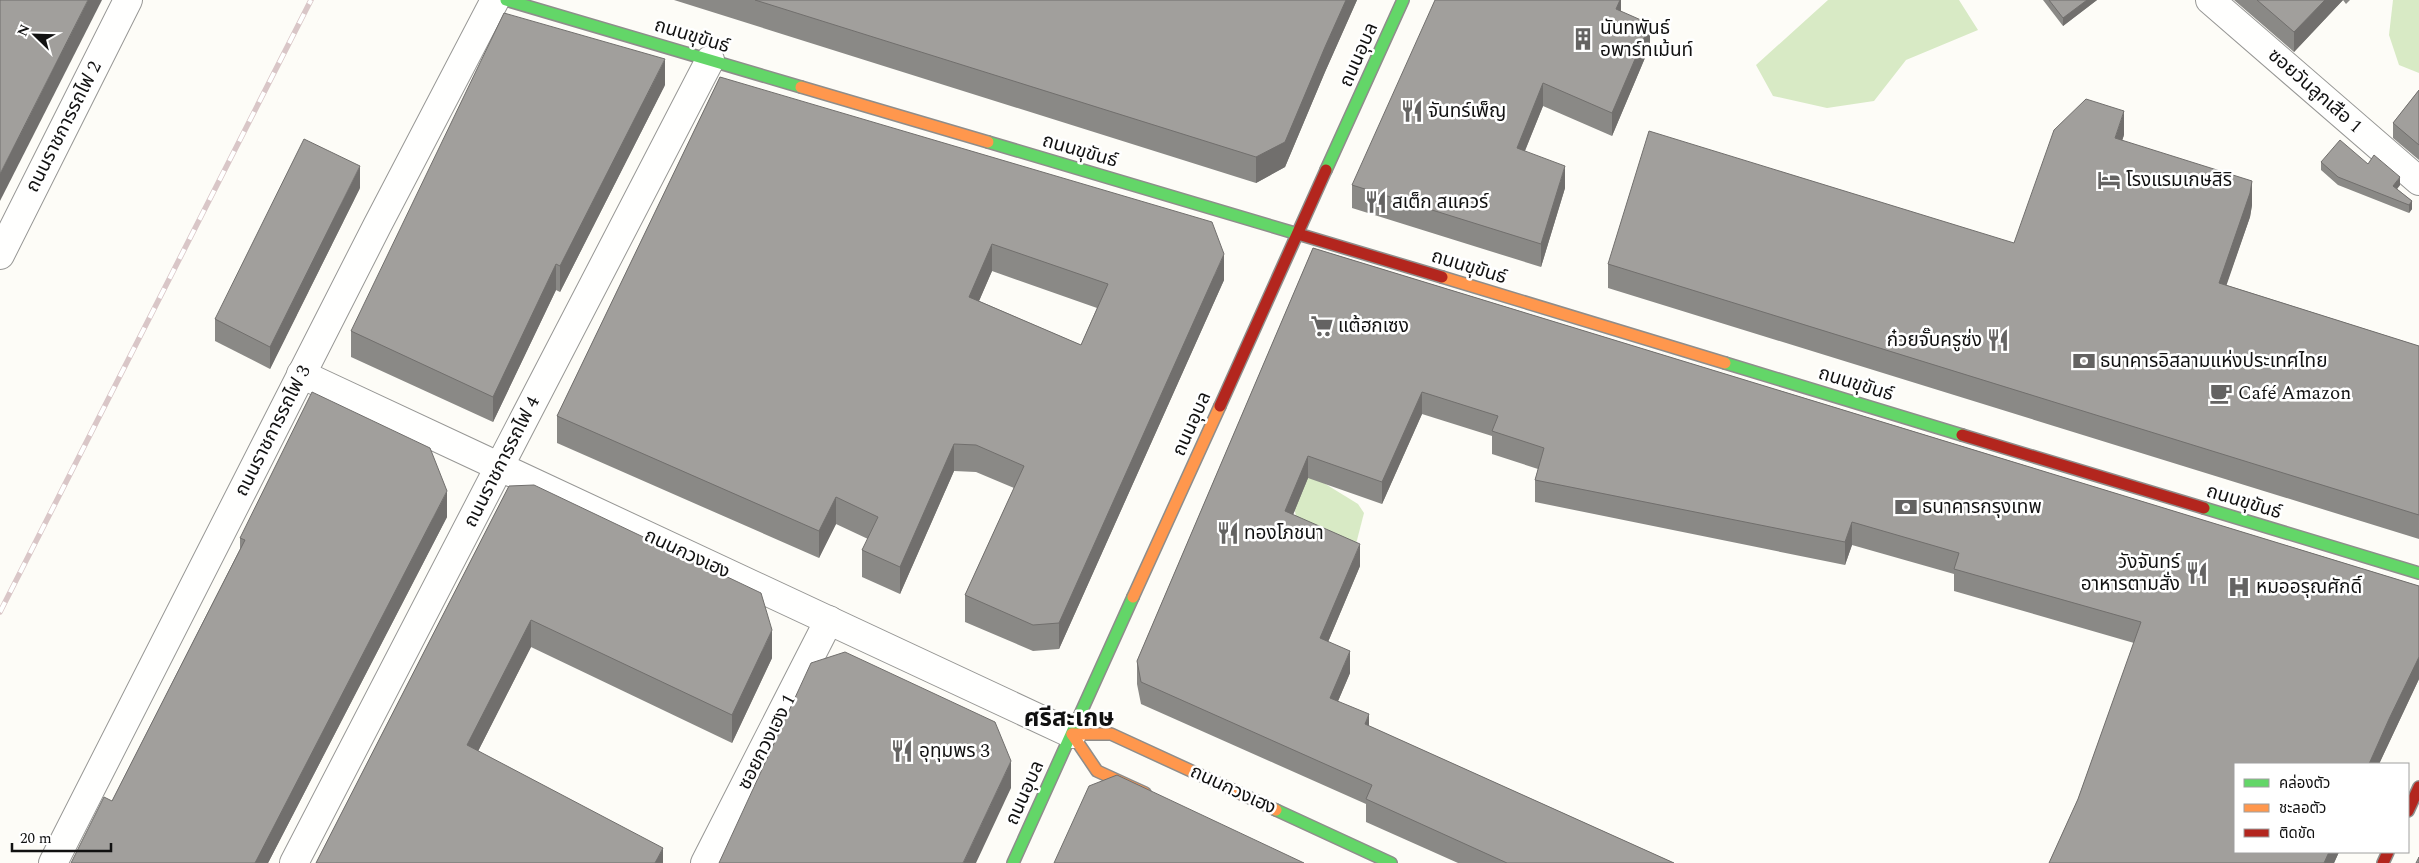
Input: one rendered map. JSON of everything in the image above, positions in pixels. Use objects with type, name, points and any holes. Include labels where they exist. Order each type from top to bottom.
[{"type":"main road","name":"ถนนขุขันธ์","points":[[506,0],[1298,234],[2419,573]]},
{"type":"main road","name":"ถนนอุบล","points":[[1013,863],[1403,0]]},
{"type":"main road","points":[[1072,734],[1096,771],[1160,800]]},
{"type":"main road","name":"ถนนกวงเฮง","points":[[1072,734],[1110,734],[1391,863]]},
{"type":"main road","points":[[2409,809],[2419,787]]},
{"type":"street","name":"ถนนราชการรถไฟ 2","points":[[0,254],[128,0]]},
{"type":"street","name":"ถนนราชการรถไฟ 3","points":[[53,863],[301,374],[495,0]]},
{"type":"street","name":"ซอยวันลูกเสือ 1","points":[[2210,0],[2419,181]]},
{"type":"street","name":"ถนนราชการรถไฟ 4","points":[[294,863],[710,60]]},
{"type":"street","name":"ถนนกวงเฮง","points":[[301,374],[1072,734]]},
{"type":"street","name":"ซอยกวงเฮง 1","points":[[705,863],[829,620]]},
{"type":"green space","points":[[1828,0],[1959,0],[1978,30],[1906,60],[1874,101],[1827,108],[1773,96],[1756,65]]},
{"type":"green space","points":[[2393,0],[2419,0],[2419,73],[2399,65],[2389,35]]},
{"type":"green space","points":[[1301,469],[1358,504],[1364,513],[1356,544],[1302,547],[1290,486]]},
{"type":"building","points":[[0,0],[88,0],[0,174]]},
{"type":"building","points":[[755,0],[1346,0],[1285,142],[1256,157]]},
{"type":"building","points":[[1435,0],[1620,0],[1616,9],[1650,24],[1612,113],[1543,83],[1517,148],[1565,166],[1541,244],[1352,185]]},
{"type":"building","points":[[2049,0],[2087,0],[2063,18]]},
{"type":"building","points":[[2257,0],[2325,0],[2294,32]]},
{"type":"building","points":[[504,13],[665,59],[560,266],[556,264],[493,397],[351,331]]},
{"type":"building","points":[[720,77],[1212,222],[1224,254],[1059,623],[1033,625],[965,595],[1024,466],[976,445],[954,444],[900,567],[862,550],[878,517],[836,497],[819,531],[557,416]],"holes":[[[992,244],[1108,284],[1081,345],[969,297]]]},
{"type":"building","points":[[2419,90],[2419,145],[2393,123]]},
{"type":"building","points":[[2086,99],[2124,111],[2115,138],[2252,181],[2250,193],[2219,283],[2419,346],[2419,515],[1608,264],[1649,131],[2014,243],[2054,130]]},
{"type":"building","points":[[304,139],[360,166],[270,347],[215,319]]},
{"type":"building","points":[[2340,140],[2368,164],[2374,155],[2400,177],[2393,186],[2412,201],[2409,205],[2338,177],[2321,162]]},
{"type":"building","points":[[1313,248],[2419,586],[2419,657],[2369,763],[2234,763],[2234,853],[2329,853],[2324,863],[2049,863],[2078,799],[2141,622],[1954,569],[1959,553],[1852,522],[1845,542],[1535,480],[1544,448],[1492,431],[1498,416],[1422,392],[1382,482],[1308,456],[1285,511],[1360,544],[1320,638],[1350,651],[1330,698],[1369,714],[1365,724],[1674,863],[1507,863],[1366,799],[1372,785],[1141,682],[1137,661]]},
{"type":"building","points":[[312,392],[430,448],[447,491],[255,863],[71,863],[104,797],[112,801],[245,540],[240,538]]},
{"type":"building","points":[[534,485],[761,593],[772,630],[732,715],[531,620],[467,745],[663,848],[655,863],[316,863],[509,486]]},
{"type":"building","points":[[845,652],[995,722],[1011,761],[963,863],[719,863],[811,663]]},
{"type":"building","points":[[1117,775],[1304,863],[1054,863],[1089,786]]},
{"type":"railway","points":[[0,612],[311,0]]},
{"type":"traffic: fast","points":[[506,0],[801,87]]},
{"type":"traffic: fast","points":[[1326,170],[1403,0]]},
{"type":"traffic: fast","points":[[988,142],[1298,234]]},
{"type":"traffic: fast","points":[[1725,363],[1962,435]]},
{"type":"traffic: fast","points":[[2204,508],[2419,573]]},
{"type":"traffic: fast","points":[[1013,863],[1133,597]]},
{"type":"traffic: fast","points":[[1276,810],[1391,863]]},
{"type":"traffic: slow","points":[[801,87],[988,142]]},
{"type":"traffic: slow","points":[[1442,277],[1725,363]]},
{"type":"traffic: slow","points":[[1133,597],[1220,406]]},
{"type":"traffic: slow","points":[[1072,734],[1111,734],[1276,810]]},
{"type":"traffic: slow","points":[[1072,734],[1097,771],[1145,793]]},
{"type":"traffic: jam","points":[[1220,406],[1326,170]]},
{"type":"traffic: jam","points":[[1298,234],[1442,277]]},
{"type":"traffic: jam","points":[[1962,435],[2204,508]]},
{"type":"traffic: jam","points":[[2409,809],[2419,787]]},
{"type":"traffic: jam","points":[[2383,863],[2388,853]]},
{"type":"place","name":"นันทพันธ์ อพาร์ทเม้นท์","points":[[1583,39]]},
{"type":"place","name":"จันทร์เพ็ญ","points":[[1412,111]]},
{"type":"place","name":"โรงแรมเกษสิริ","points":[[2109,180]]},
{"type":"place","name":"สเต็ก สแควร์","points":[[1376,202]]},
{"type":"place","name":"แต้ฮกเซง","points":[[1322,326]]},
{"type":"place","name":"ก๋วยจั๊บครูซ่ง","points":[[1998,340]]},
{"type":"place","name":"ธนาคารอิสลามแห่งประเทศไทย","points":[[2084,361]]},
{"type":"place","name":"Café Amazon","points":[[2221,393]]},
{"type":"place","name":"ธนาคารกรุงเทพ","points":[[1906,507]]},
{"type":"place","name":"ทองโภชนา","points":[[1228,533]]},
{"type":"place","name":"วังจันทร์ อาหารตามสั่ง","points":[[2197,573]]},
{"type":"place","name":"หมออรุณศักดิ์","points":[[2239,587]]},
{"type":"place","name":"อุทุมพร 3","points":[[902,751]]},
{"type":"district","name":"ศรีสะเกษ","points":[[1069,719]]}]
